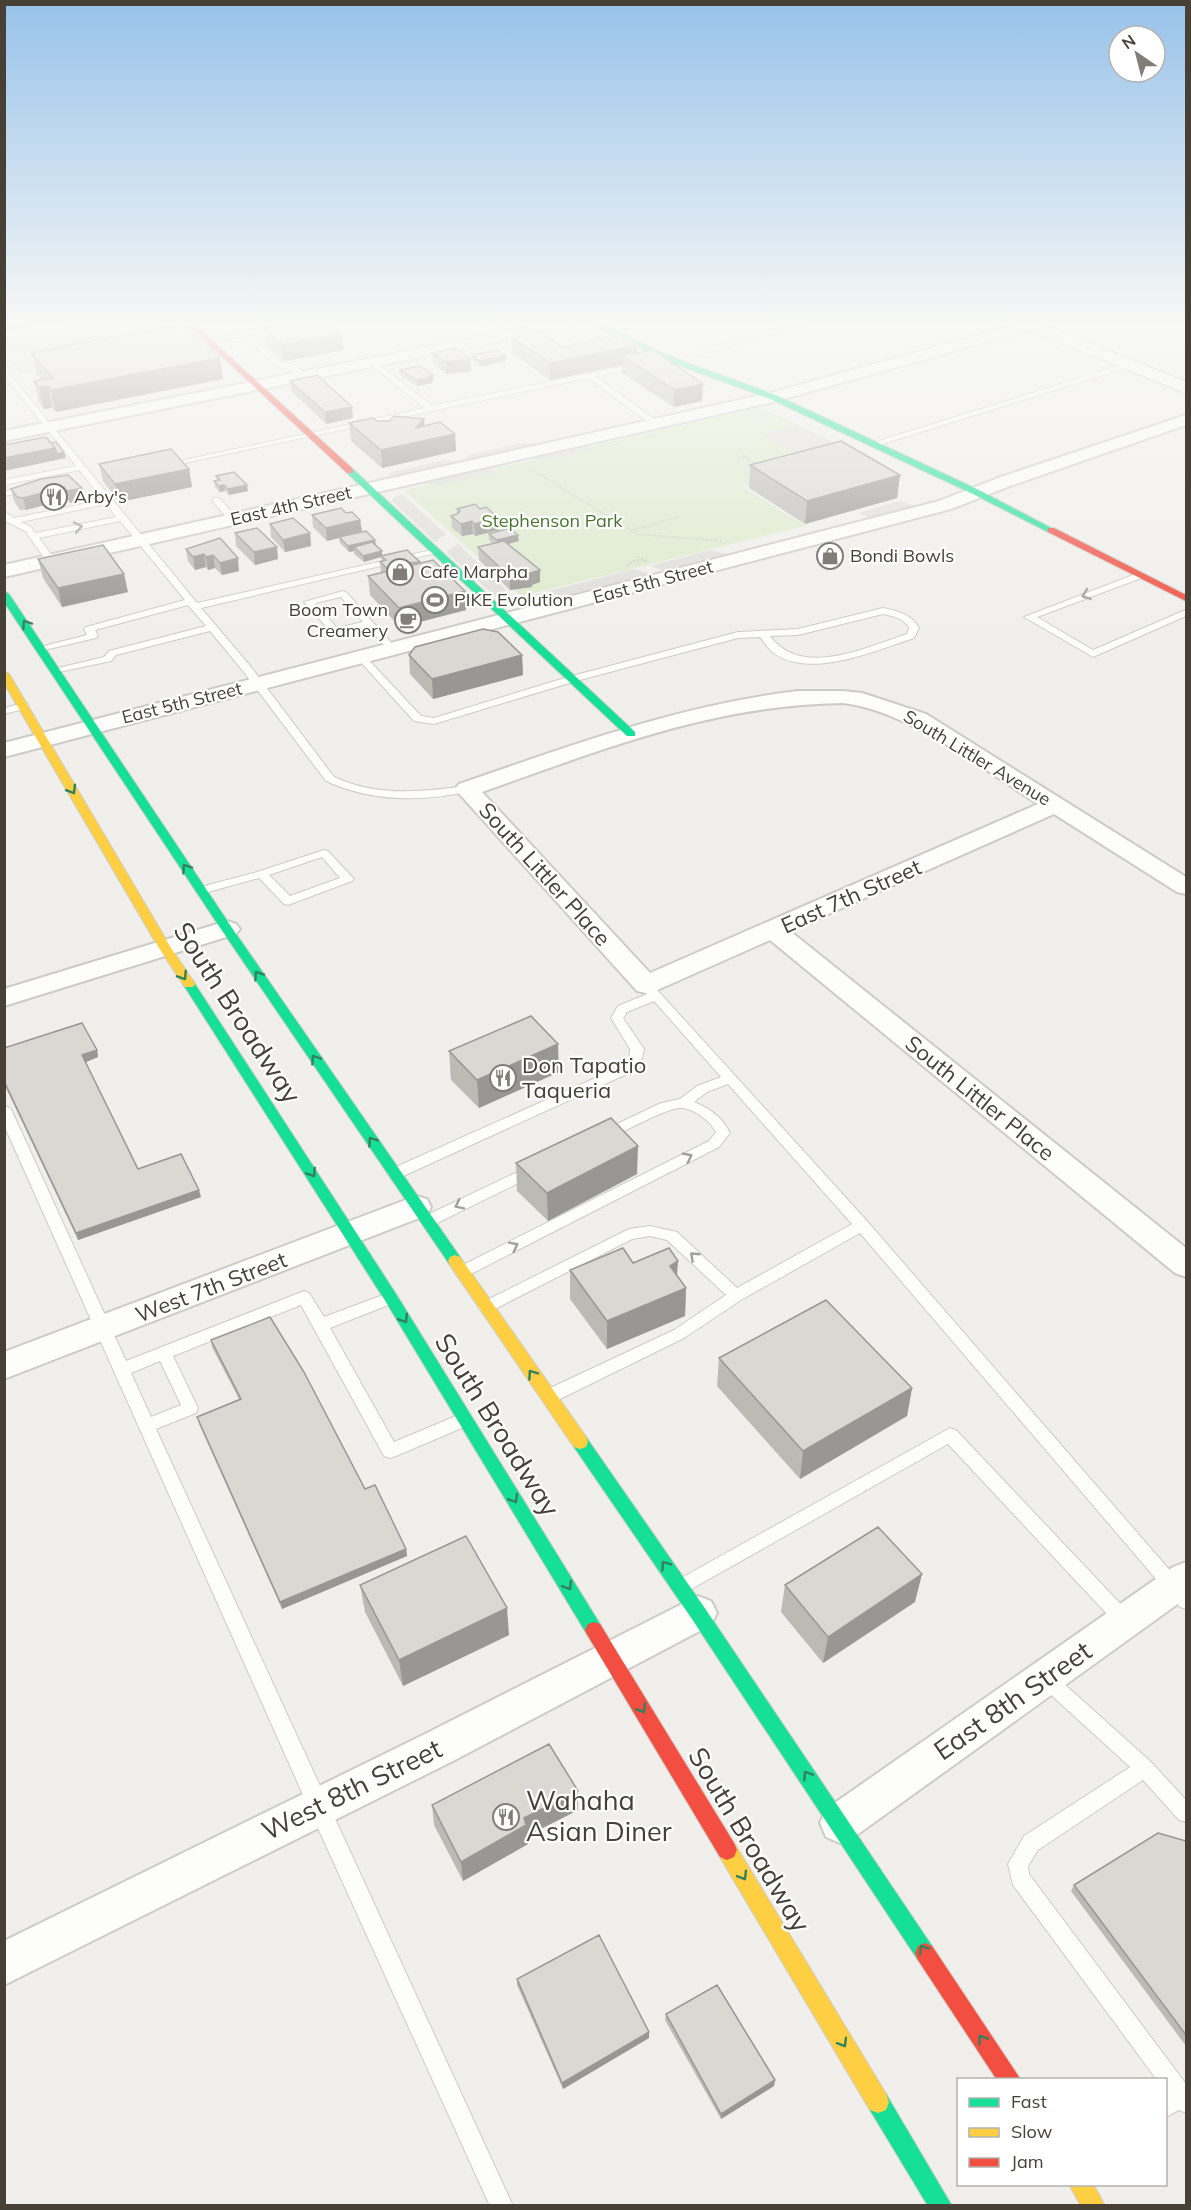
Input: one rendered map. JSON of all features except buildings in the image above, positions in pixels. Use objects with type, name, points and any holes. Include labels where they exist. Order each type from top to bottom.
[{"type":"main road","points":[[305,428],[433,551],[630,734]]},
{"type":"main road","points":[[839,428],[976,492],[1186,598]]},
{"type":"main road","name":"South Broadway","points":[[4,594],[58,671],[227,929],[421,1214],[689,1600],[1009,2078]]},
{"type":"main road","name":"South Broadway","points":[[4,674],[165,948],[391,1298],[941,2205]]},
{"type":"main road","points":[[1081,2186],[1094,2205]]},
{"type":"street","points":[[4,436],[44,428]]},
{"type":"street","name":"East 4th Street","points":[[4,571],[638,428]]},
{"type":"street","name":"East 5th Street","points":[[4,750],[895,519],[945,505],[976,492],[1162,428]]},
{"type":"street","name":"South Littler Avenue","points":[[467,789],[630,734],[727,708],[796,698],[845,697],[888,706],[918,719],[1186,888]]},
{"type":"street","name":"South Littler Place","points":[[467,789],[651,991]]},
{"type":"street","name":"East 7th Street","points":[[651,991],[774,930],[1055,805]]},
{"type":"street","points":[[4,998],[227,929]]},
{"type":"street","name":"South Littler Place","points":[[774,930],[1186,1265]]},
{"type":"street","name":"West 7th Street","points":[[4,1366],[351,1234],[421,1214]]},
{"type":"street","name":"East 8th Street","points":[[840,1824],[1125,1621],[1182,1588]]},
{"type":"street","name":"West 8th Street","points":[[4,1964],[223,1853],[319,1808],[612,1659],[689,1600]]},
{"type":"lane","points":[[51,428],[139,540],[258,684],[330,779],[348,789],[418,796],[467,789]]},
{"type":"lane","points":[[151,468],[346,428]]},
{"type":"lane","points":[[873,444],[924,428]]},
{"type":"lane","points":[[4,483],[82,467]]},
{"type":"lane","points":[[79,479],[104,478]]},
{"type":"lane","points":[[4,494],[36,488]]},
{"type":"lane","points":[[216,500],[233,519]]},
{"type":"lane","points":[[8,518],[108,501]]},
{"type":"lane","points":[[8,518],[27,529],[51,561]]},
{"type":"lane","points":[[34,536],[122,518]]},
{"type":"lane","points":[[43,649],[93,636],[89,629],[191,604],[433,551]]},
{"type":"lane","points":[[1141,575],[1029,616],[1093,654],[1186,613]]},
{"type":"lane","points":[[369,623],[335,631],[309,602],[343,594],[369,623],[393,650]]},
{"type":"lane","points":[[362,658],[418,719],[434,721],[572,679],[738,635],[798,632],[883,611],[898,614],[910,621],[914,628],[910,636],[815,662],[798,660],[779,653],[763,634]]},
{"type":"lane","points":[[58,671],[108,658],[112,653],[211,628]]},
{"type":"lane","points":[[4,711],[24,706]]},
{"type":"lane","points":[[201,890],[261,874],[324,853],[348,879],[288,901],[261,874]]},
{"type":"lane","points":[[394,1174],[635,1065],[637,1049],[617,1018],[622,1009],[651,991],[862,1225],[1182,1588]]},
{"type":"lane","points":[[592,1141],[666,1106],[684,1103],[702,1089],[730,1078]]},
{"type":"lane","points":[[462,1272],[714,1144],[723,1133],[718,1123],[701,1110],[684,1103]]},
{"type":"lane","points":[[4,1109],[319,1808],[502,2205]]},
{"type":"lane","points":[[421,1214],[550,1161]]},
{"type":"lane","points":[[549,1397],[679,1334],[736,1296],[862,1225]]},
{"type":"lane","points":[[486,1307],[629,1234],[650,1231],[672,1236],[736,1296]]},
{"type":"lane","points":[[123,1369],[304,1297],[390,1451],[465,1419]]},
{"type":"lane","points":[[321,1325],[391,1298]]},
{"type":"lane","points":[[148,1425],[190,1408],[164,1353]]},
{"type":"lane","points":[[689,1600],[950,1435],[1125,1621]]},
{"type":"lane","points":[[1045,1678],[1144,1768],[1186,1813]]},
{"type":"lane","points":[[1144,1768],[1113,1791],[1031,1843],[1018,1864],[1020,1878],[1162,2078]]},
{"type":"lane","points":[[1167,2085],[1178,2101]]},
{"type":"path","points":[[747,459],[765,467]]},
{"type":"path","points":[[525,466],[631,531],[643,535],[730,542]]},
{"type":"path","points":[[631,531],[680,516]]},
{"type":"green space","name":"Stephenson Park","points":[[670,428],[806,428],[860,455],[743,487],[805,526],[521,596],[404,490]]},
{"type":"shaded area","points":[[802,428],[857,454],[817,463],[763,437],[769,431]]},
{"type":"shaded area","points":[[521,443],[541,445],[477,459],[465,458],[468,455]]},
{"type":"shaded area","points":[[582,446],[593,447],[591,450],[548,461],[526,458]]},
{"type":"shaded area","points":[[445,460],[466,462],[402,476],[388,475],[391,472]]},
{"type":"shaded area","points":[[484,468],[496,470],[493,473],[441,485],[420,483]]},
{"type":"shaded area","points":[[402,494],[446,534],[435,542],[391,500]]},
{"type":"shaded area","points":[[899,501],[916,506],[869,518],[859,513]]},
{"type":"shaded area","points":[[458,544],[506,590],[496,597],[446,552]]},
{"type":"shaded area","points":[[710,550],[731,555],[668,572],[650,566]]},
{"type":"shaded area","points":[[634,569],[652,574],[549,601],[533,595]]},
{"type":"traffic: fast","points":[[840,428],[1051,530]]},
{"type":"traffic: fast","points":[[350,471],[631,734]]},
{"type":"traffic: fast","points":[[4,594],[227,929],[455,1261]]},
{"type":"traffic: fast","points":[[189,984],[391,1298],[594,1630]]},
{"type":"traffic: fast","points":[[580,1442],[698,1613],[925,1953]]},
{"type":"traffic: fast","points":[[878,2102],[941,2206]]},
{"type":"traffic: slow","points":[[4,674],[165,948],[189,984]]},
{"type":"traffic: slow","points":[[455,1261],[580,1442]]},
{"type":"traffic: slow","points":[[727,1850],[878,2102]]},
{"type":"traffic: slow","points":[[1081,2186],[1094,2206]]},
{"type":"traffic: jam","points":[[303,428],[350,471]]},
{"type":"traffic: jam","points":[[1051,530],[1186,598]]},
{"type":"traffic: jam","points":[[594,1630],[727,1850]]},
{"type":"traffic: jam","points":[[925,1953],[1009,2078]]},
{"type":"place","name":"Arby's","points":[[54,497]]},
{"type":"place","name":"Bondi Bowls","points":[[830,556]]},
{"type":"place","name":"Cafe Marpha","points":[[400,572]]},
{"type":"place","name":"PIKE Evolution","points":[[435,600]]},
{"type":"place","name":"Boom Town Creamery","points":[[408,620]]},
{"type":"place","name":"Don Tapatio Taqueria","points":[[503,1078]]},
{"type":"place","name":"Wahaha Asian Diner","points":[[506,1817]]}]
